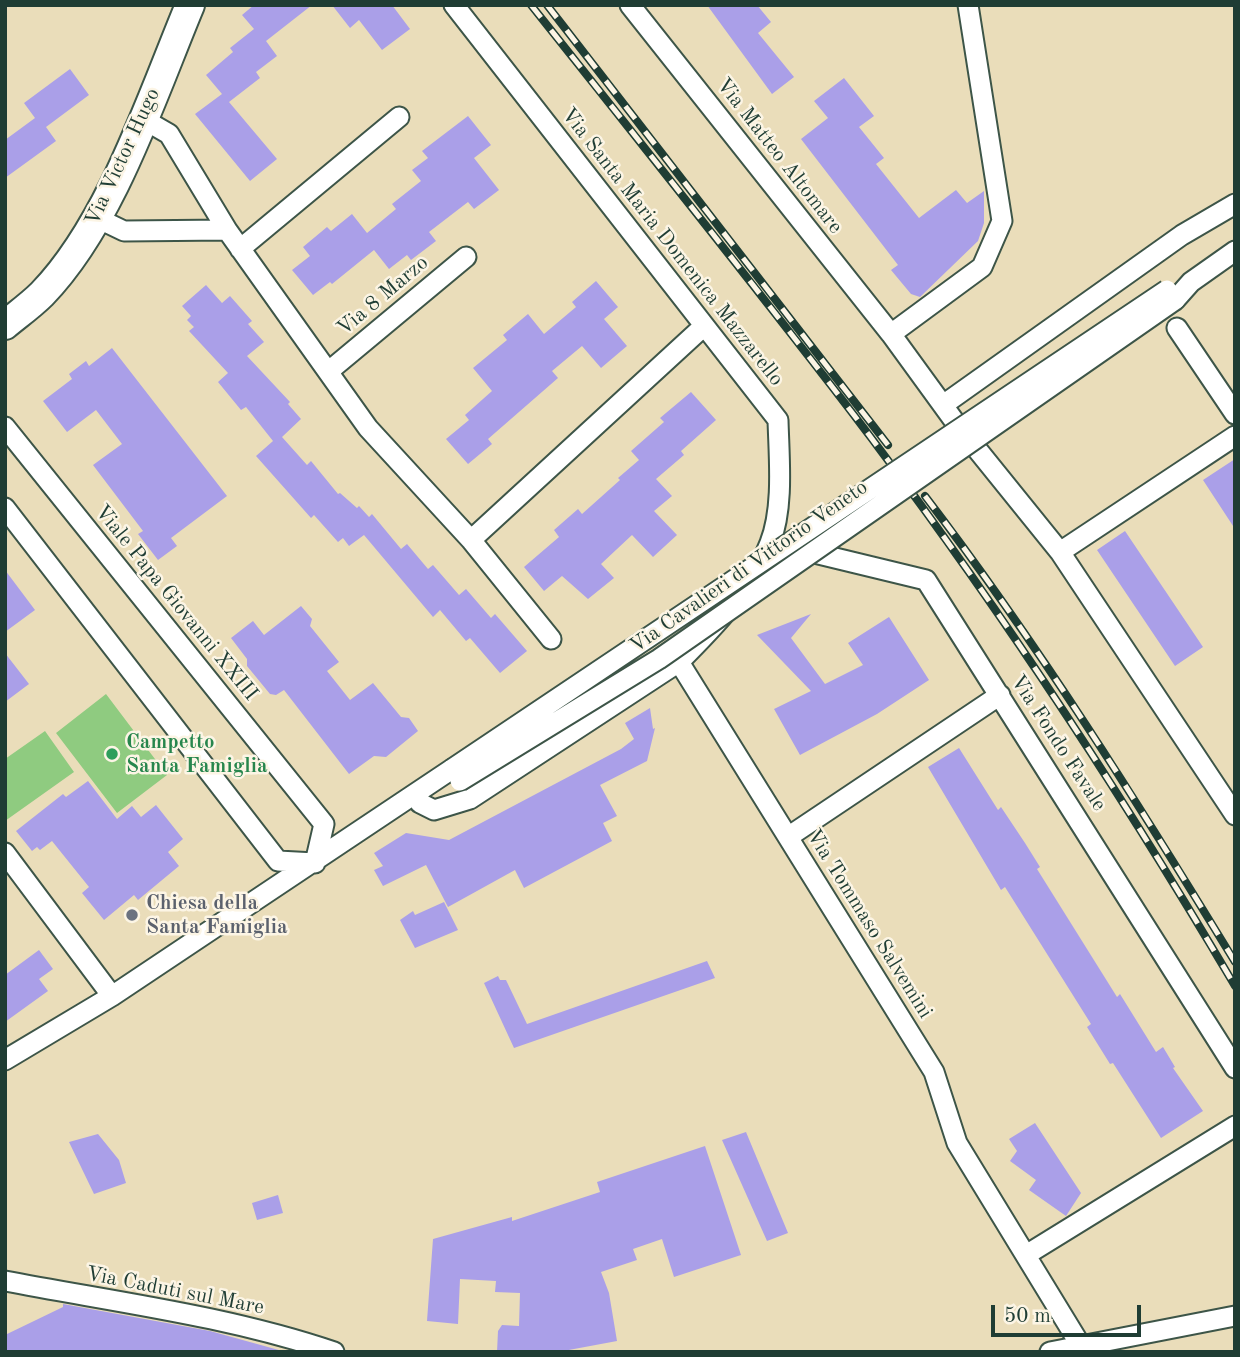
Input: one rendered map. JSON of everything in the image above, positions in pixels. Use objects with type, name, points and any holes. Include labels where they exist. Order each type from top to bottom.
[{"type":"main road","name":"Via Victor Hugo","points":[[5,325],[42,294],[97,218],[143,120],[190,5]]},
{"type":"street","name":"Via Santa Maria Domenica Mazzarello","points":[[454,5],[778,420],[780,481],[770,543]]},
{"type":"street","name":"Via Matteo Altomare","points":[[630,5],[891,334],[955,422],[1060,552],[1235,815]]},
{"type":"street","points":[[891,334],[982,267],[1002,221],[968,5]]},
{"type":"street","points":[[240,249],[399,117]]},
{"type":"street","points":[[143,120],[169,134],[227,230],[368,428],[471,540],[551,639]]},
{"type":"street","points":[[943,405],[1065,321],[1182,235],[1235,204]]},
{"type":"street","points":[[97,218],[124,231],[227,230]]},
{"type":"street","name":"Via Cavalieri di Vittorio Veneto","points":[[5,1060],[112,996],[315,863],[456,775],[1235,251]]},
{"type":"street","name":"Via 8 Marzo","points":[[329,371],[466,257]]},
{"type":"street","points":[[471,540],[704,326]]},
{"type":"street","points":[[1177,328],[1235,414]]},
{"type":"street","name":"Viale Papa Giovanni XXIII","points":[[5,428],[324,824],[315,863]]},
{"type":"street","points":[[1060,552],[1235,436]]},
{"type":"street","points":[[5,508],[278,861],[315,863]]},
{"type":"street","points":[[420,803],[434,810],[470,799],[679,662],[730,610],[770,543]]},
{"type":"street","name":"Via Fondo Favale","points":[[770,543],[926,580],[1235,1068]]},
{"type":"street","name":"Via Tommaso Salvemini","points":[[679,662],[934,1072],[957,1143],[1081,1346]]},
{"type":"street","points":[[788,837],[1000,695]]},
{"type":"street","name":"Via Cavalieri di Vittorio Veneto","points":[[315,863],[420,803],[456,775]]},
{"type":"street","points":[[5,853],[112,996]]},
{"type":"street","points":[[1026,1255],[1235,1126]]},
{"type":"street","name":"Via Caduti sul Mare","points":[[5,1281],[214,1320],[296,1339],[334,1352]]},
{"type":"street","points":[[1050,1352],[1235,1316]]},
{"type":"green space","name":"Campetto Santa Famiglia","points":[[106,694],[167,775],[117,813],[56,733]]},
{"type":"green space","name":"Campetto Santa Famiglia","points":[[45,731],[74,772],[5,821],[5,759]]},
{"type":"building","points":[[254,5],[312,5],[266,41],[277,56],[256,72],[260,78],[229,102],[277,159],[250,181],[195,114],[222,94],[206,75],[233,52],[230,48],[254,29],[242,15]]},
{"type":"building","points":[[332,5],[392,5],[410,29],[382,50],[359,20],[350,28]]},
{"type":"building","points":[[707,5],[757,5],[771,22],[758,33],[794,77],[772,94]]},
{"type":"building","points":[[70,69],[89,95],[46,127],[56,141],[5,178],[5,140],[35,118],[24,103]]},
{"type":"building","points":[[844,78],[874,116],[859,127],[884,158],[876,164],[919,218],[956,190],[967,203],[984,191],[984,223],[978,241],[920,297],[911,294],[891,270],[898,265],[801,139],[828,118],[814,101]]},
{"type":"building","points":[[468,116],[491,145],[474,158],[499,190],[474,209],[468,202],[429,232],[436,241],[411,260],[407,255],[389,269],[374,250],[332,284],[330,282],[313,295],[292,270],[310,256],[303,247],[327,227],[331,231],[352,214],[367,233],[396,209],[392,204],[421,181],[412,170],[428,158],[422,151]]},
{"type":"building","points":[[596,281],[618,307],[604,319],[627,346],[601,368],[582,346],[552,371],[558,378],[488,439],[492,444],[468,464],[446,439],[469,420],[465,415],[492,391],[473,368],[507,340],[503,335],[528,314],[544,334],[576,307],[572,302]]},
{"type":"building","points":[[206,285],[222,303],[230,296],[252,321],[248,324],[264,342],[247,356],[290,402],[288,404],[301,419],[282,437],[307,465],[311,461],[338,494],[357,508],[359,506],[369,517],[372,514],[401,549],[407,544],[428,569],[433,565],[459,595],[466,589],[491,618],[495,614],[527,651],[500,673],[470,638],[466,641],[440,610],[433,617],[364,535],[349,546],[343,538],[338,542],[314,515],[311,518],[256,456],[273,441],[246,407],[241,410],[218,382],[228,373],[189,331],[194,327],[187,320],[191,316],[182,306]]},
{"type":"building","points":[[112,348],[227,496],[171,538],[177,546],[158,560],[138,534],[143,531],[93,465],[122,444],[96,410],[67,432],[43,401],[72,379],[69,374],[86,361],[89,366]]},
{"type":"building","points":[[691,392],[716,420],[681,451],[684,455],[656,479],[672,496],[654,511],[677,535],[653,557],[632,535],[601,564],[614,578],[588,599],[562,576],[544,591],[524,567],[559,537],[554,530],[578,509],[582,514],[620,480],[618,478],[639,460],[631,451],[664,422],[660,418]]},
{"type":"building","points":[[1235,459],[1235,529],[1203,480]]},
{"type":"building","points":[[1125,531],[1203,647],[1175,666],[1097,550]]},
{"type":"building","points":[[5,570],[35,610],[5,632]]},
{"type":"building","points":[[301,606],[312,619],[310,626],[339,662],[327,671],[350,700],[373,683],[401,717],[409,718],[418,731],[386,757],[374,756],[349,774],[284,690],[276,695],[270,694],[247,666],[247,659],[231,638],[253,621],[264,635]]},
{"type":"building","points":[[811,614],[791,638],[825,684],[863,665],[848,643],[889,617],[929,680],[877,714],[800,755],[774,709],[811,691],[757,635]]},
{"type":"building","points":[[5,653],[29,684],[5,702]]},
{"type":"building","points":[[650,708],[653,729],[655,728],[647,761],[600,785],[617,816],[603,823],[612,841],[524,888],[515,870],[448,907],[426,865],[383,886],[374,870],[383,866],[374,853],[406,833],[449,840],[621,749],[634,739],[625,723]]},
{"type":"building","points":[[959,748],[998,810],[1001,807],[1025,843],[1040,867],[1037,869],[1117,997],[1120,994],[1156,1052],[1163,1047],[1175,1067],[1173,1068],[1203,1111],[1161,1138],[1113,1063],[1110,1064],[1087,1027],[1091,1024],[1005,887],[1001,890],[928,767]]},
{"type":"building","points":[[88,781],[117,819],[132,806],[141,817],[156,805],[183,839],[168,852],[179,866],[138,900],[134,895],[104,920],[82,893],[89,887],[52,841],[40,850],[37,847],[32,851],[16,831],[63,794],[66,797]]},
{"type":"building","points":[[444,902],[458,930],[415,948],[400,920],[413,911],[415,915]]},
{"type":"building","points":[[39,950],[53,969],[39,979],[48,991],[5,1022],[5,975]]},
{"type":"building","points":[[707,961],[715,978],[514,1048],[484,983],[498,976],[500,980],[506,980],[527,1024]]},
{"type":"building","points":[[1035,1123],[1081,1193],[1066,1216],[1029,1190],[1036,1180],[1010,1161],[1017,1151],[1009,1139]]},
{"type":"building","points":[[746,1132],[788,1233],[767,1241],[722,1140]]},
{"type":"building","points":[[98,1134],[119,1160],[126,1183],[94,1194],[69,1142]]},
{"type":"building","points":[[705,1146],[741,1255],[674,1277],[662,1239],[633,1249],[637,1260],[601,1272],[609,1293],[617,1341],[558,1352],[497,1352],[498,1331],[502,1325],[519,1326],[520,1293],[495,1292],[496,1281],[460,1279],[458,1324],[427,1321],[433,1239],[512,1217],[512,1221],[600,1192],[597,1182]]},
{"type":"building","points":[[278,1195],[283,1213],[257,1220],[252,1203]]},
{"type":"building","points":[[63,1304],[210,1331],[286,1352],[5,1352],[5,1335],[63,1307]]},
{"type":"railway","points":[[531,5],[808,355],[951,546],[1098,763],[1235,986]]},
{"type":"railway","points":[[547,5],[888,445]]},
{"type":"railway","points":[[925,496],[967,552],[1086,725],[1235,962]]},
{"type":"place","name":"Campetto Santa Famiglia","points":[[112,754]]},
{"type":"place","name":"Chiesa della Santa Famiglia","points":[[132,915]]}]
